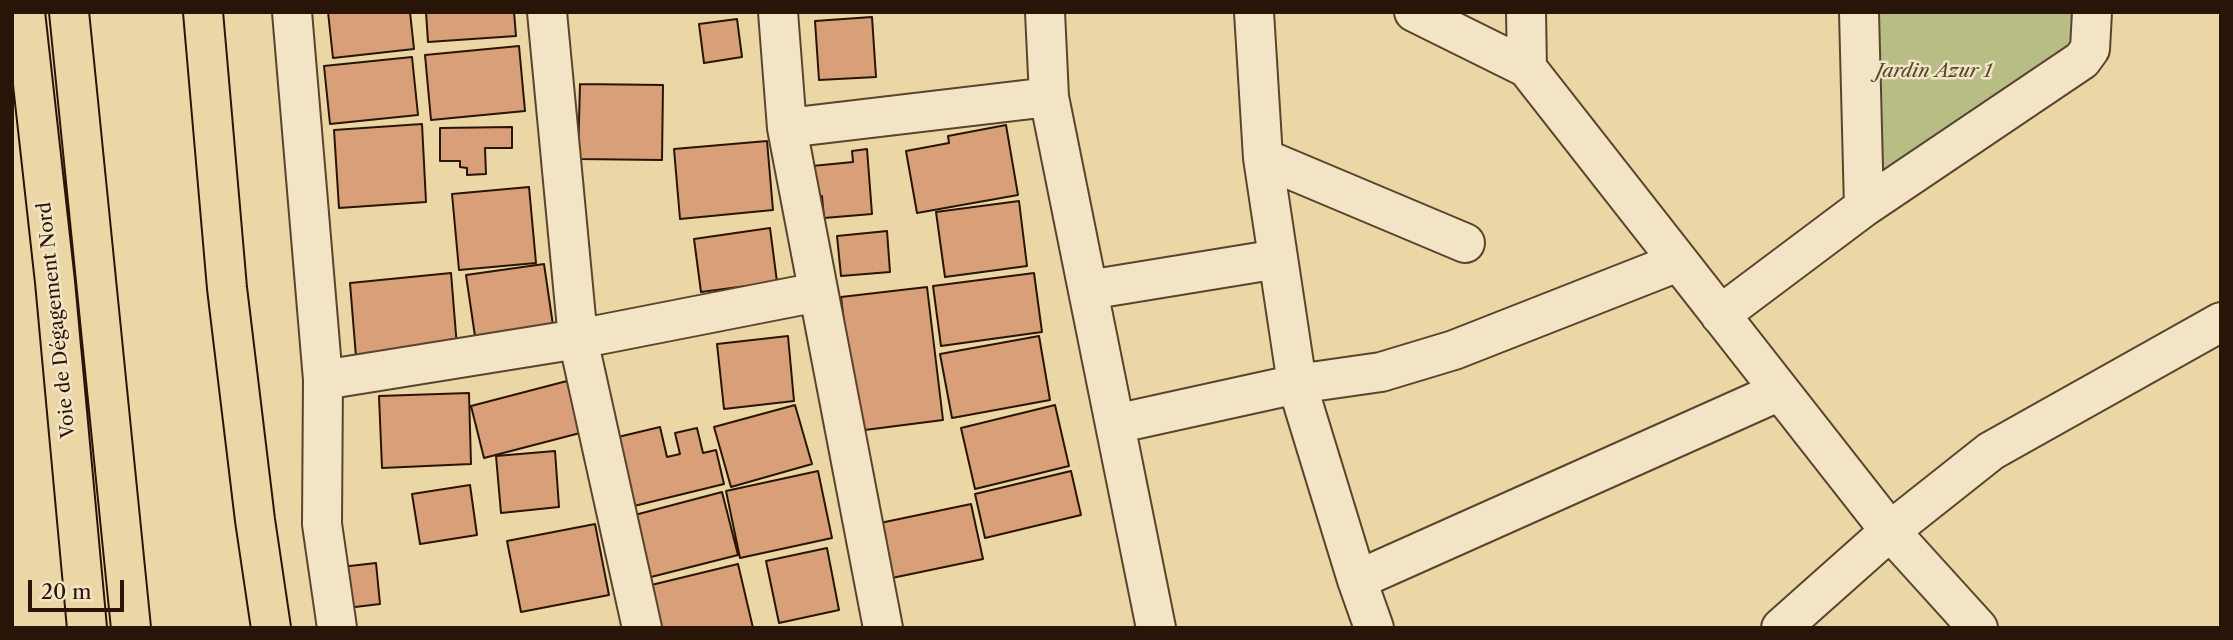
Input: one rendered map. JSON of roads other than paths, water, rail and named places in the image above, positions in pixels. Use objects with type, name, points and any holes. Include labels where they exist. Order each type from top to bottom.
[{"type":"main road","name":"Voie de Dégagement Nord","points":[[25,12],[55,282],[88,628]]},
{"type":"main road","points":[[69,12],[131,628]]},
{"type":"main road","points":[[203,12],[227,288],[271,628]]},
{"type":"street","points":[[292,12],[323,380],[322,524],[337,628]]},
{"type":"street","points":[[547,12],[578,340],[642,628]]},
{"type":"street","points":[[778,12],[786,128],[818,292],[872,626]]},
{"type":"street","points":[[1045,12],[1049,97],[1156,628]]},
{"type":"street","points":[[1254,12],[1263,158],[1297,384],[1374,628]]},
{"type":"street","points":[[1414,12],[1527,68],[1890,531],[1978,628]]},
{"type":"street","points":[[1527,12],[1527,68]]},
{"type":"street","points":[[1859,12],[1864,207]]},
{"type":"street","points":[[1720,315],[1864,207],[2082,60],[2090,49],[2092,12]]},
{"type":"street","points":[[786,128],[1049,97]]},
{"type":"street","points":[[1263,158],[1465,243]]},
{"type":"street","points":[[1088,290],[1278,259]]},
{"type":"street","points":[[1115,424],[1297,384],[1381,372],[1454,349],[1678,262]]},
{"type":"street","points":[[323,380],[578,340],[818,292]]},
{"type":"street","points":[[1781,628],[1890,531],[1991,451],[2221,322]]},
{"type":"street","points":[[1357,580],[1780,391]]},
{"type":"park label","name":"Jardin Azur 1","points":[[1934,72]]}]
